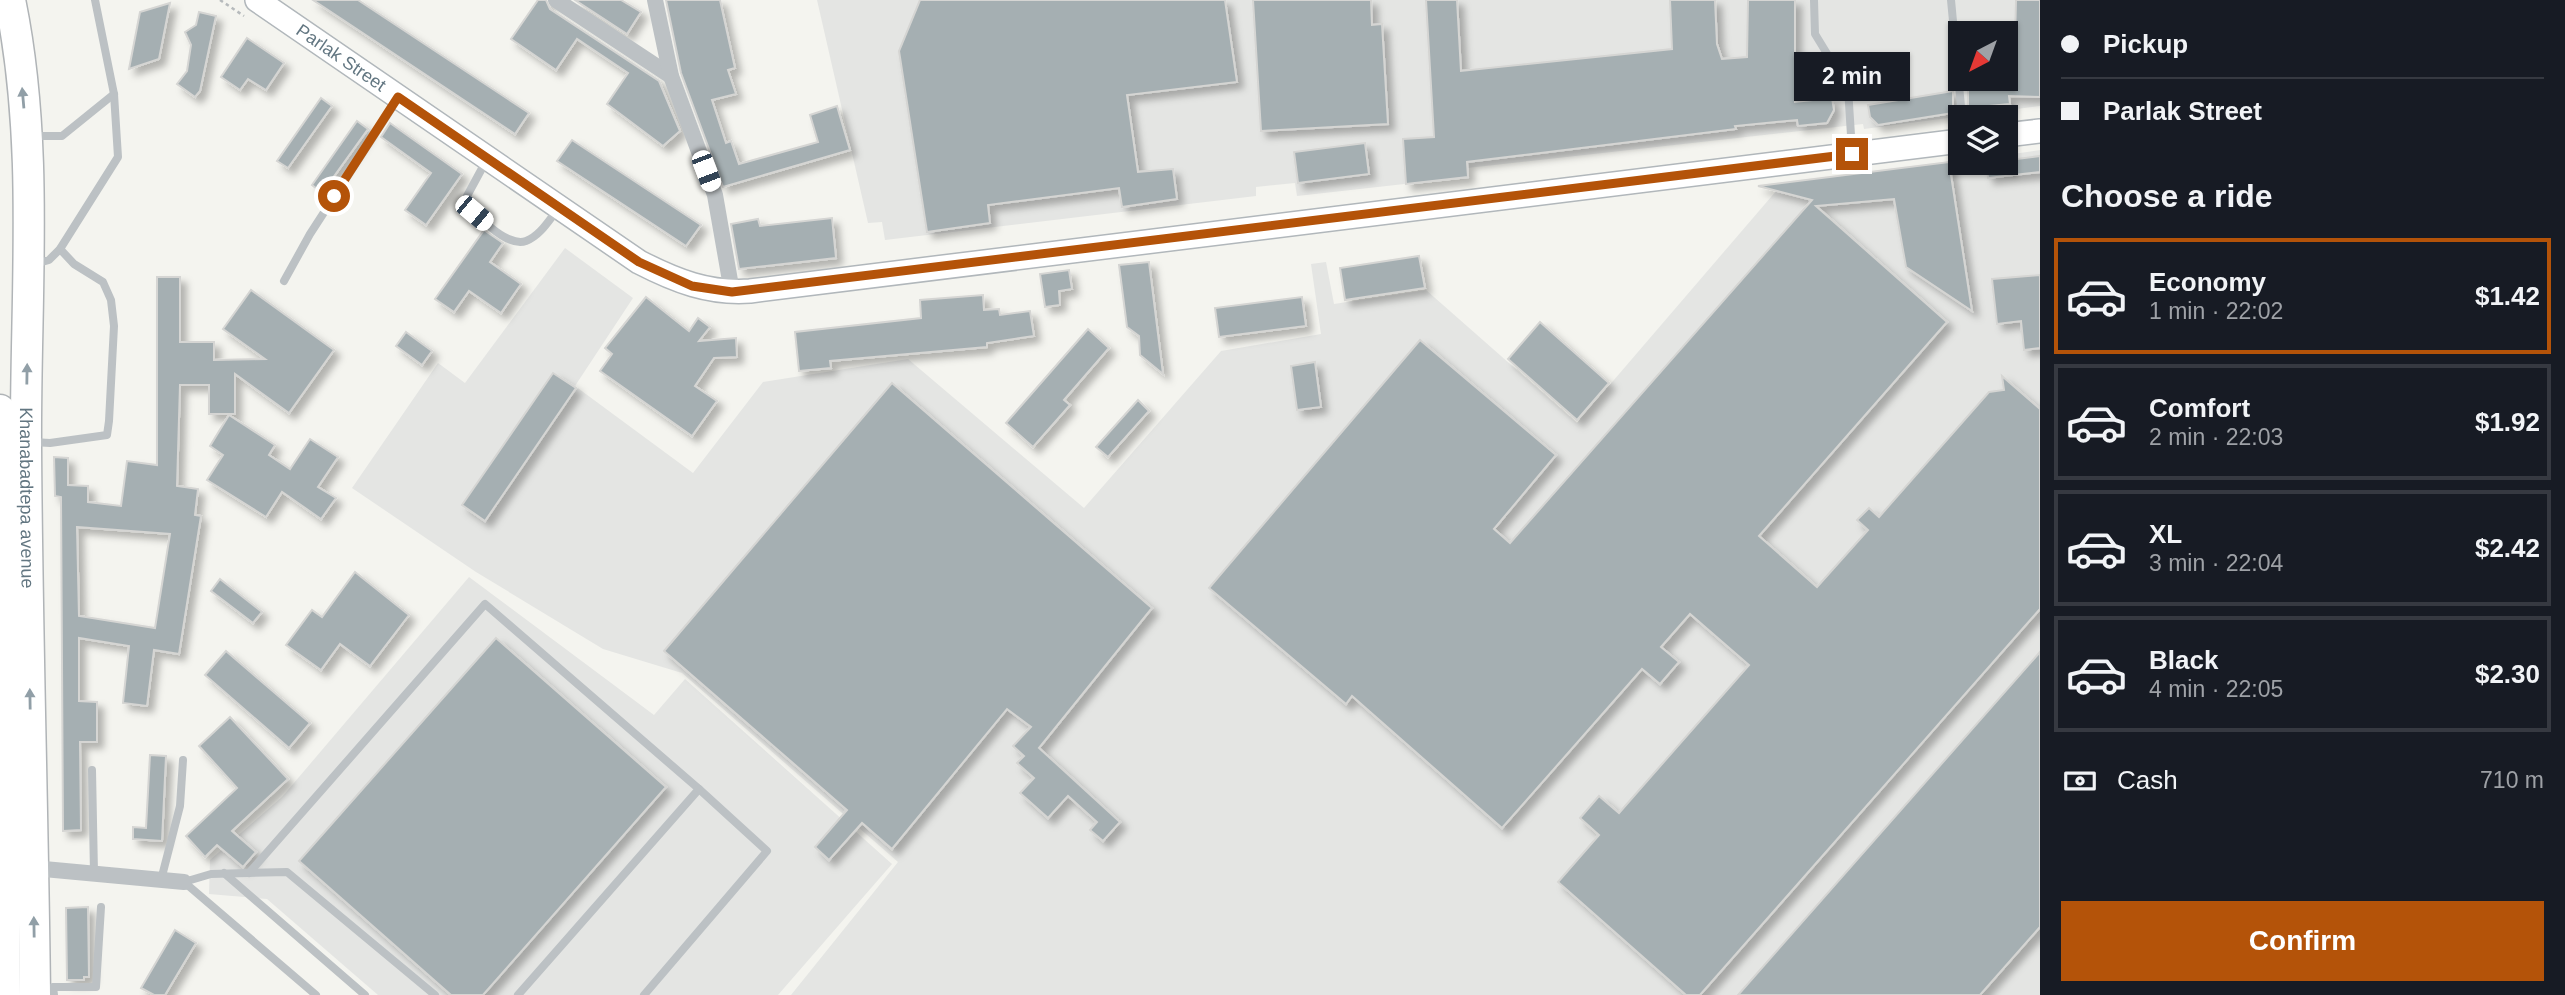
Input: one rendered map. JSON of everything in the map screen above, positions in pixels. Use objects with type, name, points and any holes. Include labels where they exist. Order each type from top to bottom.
[{"type":"highway","name":"Khanabadtepa avenue","points":[[5,995],[19,867],[29,265],[26,136],[19,47],[10,0]]},
{"type":"highway","name":"Khanabadtepa avenue","points":[[0,410],[19,867],[35,995]]},
{"type":"main road","name":"Parlak Street","points":[[254,10],[398,97],[639,262],[665,276],[705,289],[732,292],[1948,142]]},
{"type":"main road","points":[[2018,134],[2040,131]]},
{"type":"street","points":[[556,0],[671,76]]},
{"type":"street","points":[[655,0],[671,76],[715,195],[732,292]]},
{"type":"street","points":[[19,867],[184,882]]},
{"type":"lane","points":[[29,265],[49,260],[60,249],[118,157],[114,94],[95,0]]},
{"type":"lane","points":[[1814,0],[1815,34],[1848,88],[1852,154]]},
{"type":"lane","points":[[1951,0],[1961,105]]},
{"type":"lane","points":[[26,136],[62,135],[114,94]]},
{"type":"lane","points":[[284,281],[310,234],[398,97]]},
{"type":"lane","points":[[487,158],[467,196],[474,213],[492,228],[512,240],[527,241],[537,235],[559,208]]},
{"type":"lane","points":[[26,442],[50,443],[107,435],[114,327],[111,299],[103,282],[74,264],[60,249]]},
{"type":"lane","points":[[249,873],[485,604],[767,851],[644,995]]},
{"type":"lane","points":[[161,880],[180,806],[183,760]]},
{"type":"lane","points":[[92,770],[94,873]]},
{"type":"lane","points":[[518,995],[699,789]]},
{"type":"lane","points":[[184,882],[211,874],[287,872],[435,995]]},
{"type":"lane","points":[[224,873],[365,995]]},
{"type":"lane","points":[[184,882],[317,995]]},
{"type":"lane","points":[[54,995],[53,988],[96,987],[101,907]]},
{"type":"path","points":[[220,0],[254,10]]},
{"type":"shaded area","points":[[817,0],[2040,0],[2040,106],[2018,109],[2018,105],[1948,105],[1948,118],[1864,129],[1863,124],[1467,168],[1467,177],[1297,196],[1295,183],[1256,187],[1256,196],[885,240],[882,222],[868,223]]},
{"type":"shaded area","points":[[2040,150],[2040,995],[791,995],[898,862],[682,673],[603,649],[476,572],[352,488],[438,363],[465,383],[565,248],[633,298],[575,386],[693,473],[763,382],[908,359],[1084,508],[1221,351],[1321,334],[1311,264],[1326,262],[1334,304],[1426,290],[1577,423],[1783,183],[1948,162],[1948,175],[2018,175],[2018,153]]},
{"type":"shaded area","points":[[469,577],[654,715],[685,679],[892,864],[778,995],[378,995],[267,899],[209,894],[210,860],[282,797]]},
{"type":"building","points":[[313,0],[358,0],[529,113],[515,134]]},
{"type":"building","points":[[538,0],[546,0],[550,9],[659,81],[680,131],[663,146],[607,104],[628,73],[577,39],[556,70],[511,39]]},
{"type":"building","points":[[575,0],[621,0],[641,12],[627,34]]},
{"type":"building","points":[[666,0],[720,0],[735,68],[728,70],[736,94],[712,100],[726,143],[731,141],[739,164],[818,142],[810,115],[837,106],[850,150],[723,187],[681,73]]},
{"type":"building","points":[[920,0],[1225,0],[1237,82],[1127,95],[1138,172],[1173,169],[1177,199],[1122,207],[1119,188],[988,205],[990,223],[927,232],[899,51]]},
{"type":"building","points":[[1253,0],[1371,0],[1372,25],[1382,24],[1388,124],[1261,131]]},
{"type":"building","points":[[1426,0],[1457,0],[1461,71],[1672,49],[1670,0],[1715,0],[1717,44],[1722,59],[1747,57],[1748,0],[1795,0],[1795,102],[1832,98],[1834,110],[1827,123],[1798,126],[1797,120],[1735,126],[1736,129],[1467,162],[1468,177],[1406,184],[1403,139],[1434,137]]},
{"type":"building","points":[[2016,0],[2040,0],[2040,97],[2009,96],[2010,104],[1968,105],[1968,91],[2018,91],[2018,21],[2015,21]]},
{"type":"building","points":[[170,3],[159,59],[129,69],[140,12]]},
{"type":"building","points":[[199,12],[216,16],[200,91],[195,97],[177,84],[187,71],[191,45],[185,32],[196,25]]},
{"type":"building","points":[[247,38],[284,63],[266,90],[248,79],[240,90],[221,77]]},
{"type":"building","points":[[1953,91],[1953,105],[1948,105],[1948,114],[1878,125],[1870,117],[1868,105]]},
{"type":"building","points":[[321,98],[332,106],[288,168],[277,161]]},
{"type":"building","points":[[357,121],[368,129],[322,193],[312,185]]},
{"type":"building","points":[[390,123],[462,174],[426,225],[405,210],[431,173],[381,137]]},
{"type":"building","points":[[572,140],[701,225],[686,246],[557,161]]},
{"type":"building","points":[[1365,143],[1369,174],[1298,183],[1294,152]]},
{"type":"building","points":[[2040,156],[2040,172],[2018,175],[2018,159]]},
{"type":"building","points":[[1948,162],[1972,311],[1906,267],[1894,199],[1816,206],[1947,322],[1759,536],[1817,587],[1868,530],[1857,520],[1869,508],[1879,517],[1989,392],[2004,390],[2002,376],[2040,409],[2040,609],[1700,995],[1686,995],[1558,882],[1599,835],[1580,818],[1599,796],[1619,813],[1749,665],[1690,614],[1661,647],[1679,662],[1660,684],[1642,669],[1502,828],[1352,696],[1346,704],[1209,588],[1420,340],[1556,455],[1494,529],[1510,543],[1812,200],[1758,186]]},
{"type":"building","points":[[1988,175],[2014,175],[1988,178]]},
{"type":"building","points":[[832,218],[836,258],[739,269],[731,224],[758,219],[760,226]]},
{"type":"building","points":[[484,230],[503,243],[490,262],[521,284],[501,313],[469,291],[454,312],[435,299]]},
{"type":"building","points":[[1419,256],[1425,288],[1345,300],[1340,268]]},
{"type":"building","points":[[1149,262],[1163,374],[1140,355],[1139,336],[1127,327],[1119,265]]},
{"type":"building","points":[[1069,270],[1072,289],[1059,291],[1060,305],[1045,307],[1040,274]]},
{"type":"building","points":[[2040,275],[2040,348],[2024,350],[2021,321],[1997,324],[1992,279]]},
{"type":"building","points":[[157,277],[180,277],[180,342],[214,342],[214,360],[265,359],[223,329],[251,290],[334,350],[289,413],[235,374],[235,414],[209,414],[209,385],[180,385],[177,486],[198,489],[195,515],[201,516],[179,654],[154,650],[147,706],[123,703],[129,646],[79,638],[79,701],[97,702],[97,742],[80,742],[81,830],[63,831],[61,497],[55,496],[54,457],[68,458],[68,485],[88,486],[88,502],[121,506],[127,461],[157,465]],"holes":[[[77,527],[170,534],[155,628],[79,616]]]},
{"type":"building","points":[[983,295],[984,310],[999,309],[1000,315],[1030,311],[1034,336],[987,343],[987,347],[830,361],[831,368],[799,371],[795,332],[921,318],[920,300]]},
{"type":"building","points":[[646,297],[689,331],[698,318],[710,327],[699,341],[736,338],[737,357],[714,358],[695,386],[717,401],[692,436],[600,371],[612,354],[605,348]]},
{"type":"building","points":[[1302,297],[1306,326],[1219,337],[1215,308]]},
{"type":"building","points":[[1540,322],[1609,383],[1577,420],[1508,359]]},
{"type":"building","points":[[1088,329],[1109,348],[1064,400],[1070,405],[1033,447],[1006,423]]},
{"type":"building","points":[[406,332],[432,351],[422,365],[396,346]]},
{"type":"building","points":[[1315,362],[1321,407],[1297,410],[1291,366]]},
{"type":"building","points":[[553,373],[576,388],[485,521],[462,505]]},
{"type":"building","points":[[892,383],[1152,608],[1039,748],[1120,822],[1103,841],[1090,830],[1097,822],[1068,796],[1048,818],[1020,793],[1034,778],[1017,763],[1024,756],[1013,746],[1031,727],[1007,709],[892,849],[862,823],[829,860],[815,847],[847,810],[664,651]]},
{"type":"building","points":[[1138,400],[1149,411],[1108,457],[1096,447]]},
{"type":"building","points":[[229,415],[275,445],[269,455],[290,469],[310,439],[338,457],[318,487],[336,498],[321,519],[282,492],[266,517],[207,480],[223,455],[210,446]]},
{"type":"building","points":[[355,572],[409,615],[370,666],[340,644],[321,670],[286,645],[312,610],[322,617]]},
{"type":"building","points":[[220,579],[262,612],[253,623],[211,591]]},
{"type":"building","points":[[496,638],[666,787],[483,995],[451,995],[299,861]]},
{"type":"building","points":[[226,651],[310,723],[289,748],[205,675]]},
{"type":"building","points":[[2040,652],[2040,927],[1980,995],[1738,995]]},
{"type":"building","points":[[230,717],[288,779],[232,831],[256,852],[243,867],[217,845],[205,857],[186,836],[237,788],[199,746]]},
{"type":"building","points":[[150,755],[166,756],[162,841],[133,839],[133,827],[146,828]]},
{"type":"building","points":[[88,907],[89,977],[84,977],[84,980],[67,980],[66,908]]},
{"type":"building","points":[[175,930],[196,943],[165,995],[154,995],[141,988]]},
{"type":"route","points":[[334,196],[398,97],[639,262],[692,286],[732,292],[1852,154]]}]
